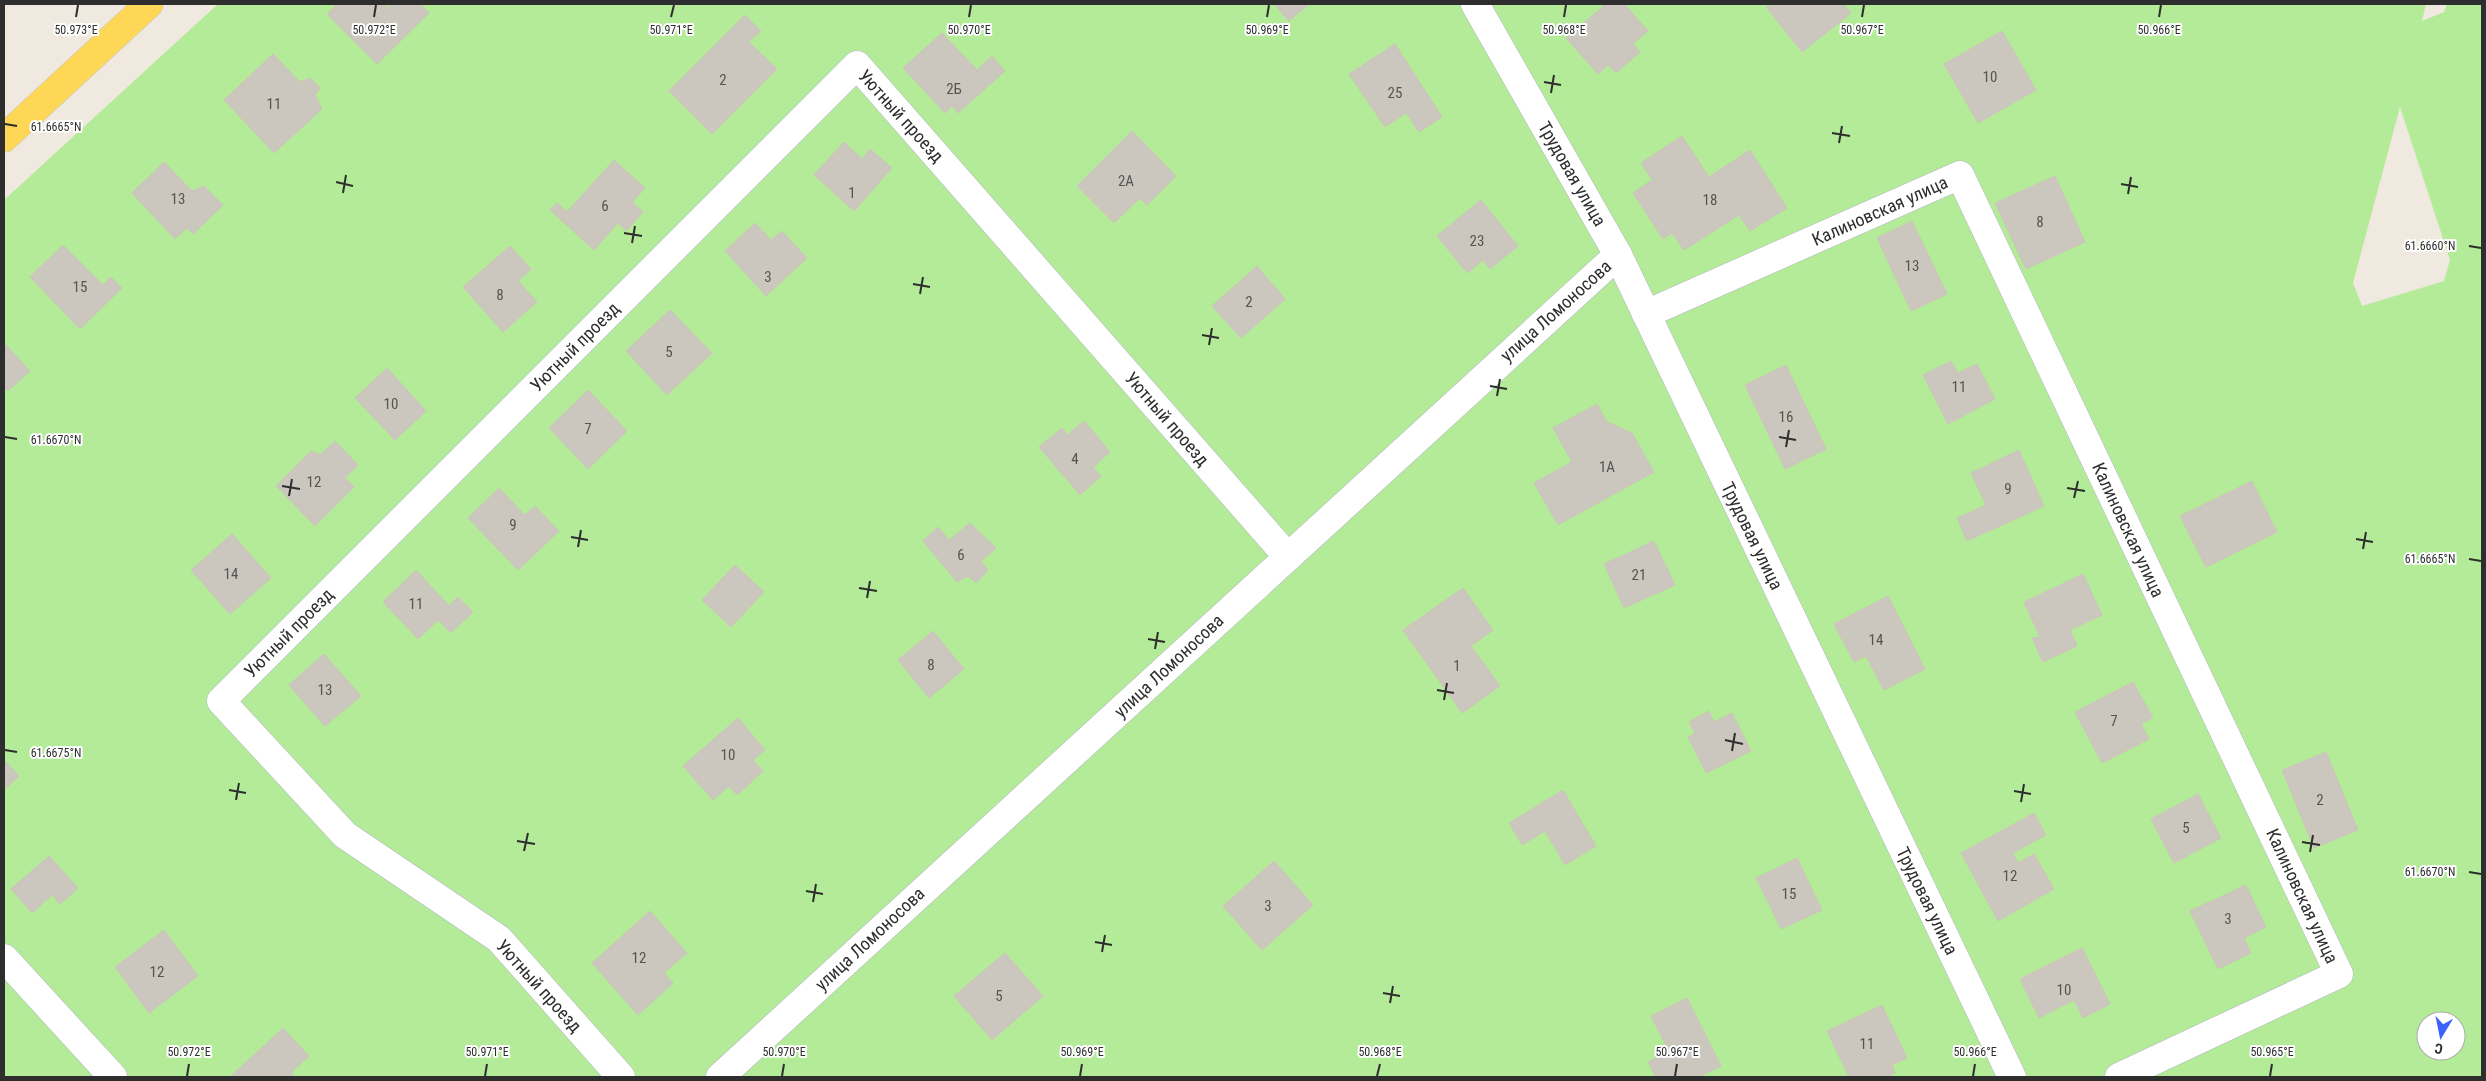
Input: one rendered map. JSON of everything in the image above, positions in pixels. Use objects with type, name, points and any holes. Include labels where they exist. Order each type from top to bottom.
[{"type":"main road","points":[[4,138],[149,4]]},
{"type":"street","name":"Трудовая улица","points":[[1475,4],[1618,254],[2012,1077]]},
{"type":"street","name":"Уютный проезд","points":[[622,1077],[499,939],[345,835],[222,701],[857,65],[1288,557]]},
{"type":"street","name":"Калиновская улица","points":[[1646,314],[1960,175],[2339,974],[2119,1077]]},
{"type":"street","name":"улица Ломоносова","points":[[720,1077],[1618,254]]},
{"type":"street","points":[[4,958],[114,1077]]},
{"type":"green space","points":[[218,4],[2426,4],[2422,21],[2444,12],[2447,4],[2482,4],[2482,1077],[4,1077],[4,200]],"holes":[[[2400,107],[2450,260],[2444,281],[2362,306],[2353,283]]]},
{"type":"building","points":[[337,4],[385,4],[389,8],[393,4],[420,4],[429,13],[377,64],[327,14]]},
{"type":"building","points":[[1274,4],[1309,4],[1289,21]]},
{"type":"building","points":[[1606,4],[1624,4],[1648,31],[1633,44],[1640,52],[1616,73],[1608,65],[1598,74],[1566,38]]},
{"type":"building","points":[[1770,4],[1844,4],[1851,13],[1802,52],[1766,7]]},
{"type":"building","points":[[745,15],[761,31],[749,42],[777,69],[712,134],[669,91]]},
{"type":"building","points":[[2002,31],[2036,90],[1978,123],[1944,64]]},
{"type":"building","points":[[942,33],[977,70],[992,56],[1005,71],[958,113],[952,106],[945,113],[903,68]]},
{"type":"building","points":[[1395,44],[1442,117],[1419,132],[1406,113],[1385,127],[1349,74]]},
{"type":"building","points":[[273,54],[300,82],[310,78],[320,88],[315,95],[322,109],[274,153],[224,100]]},
{"type":"building","points":[[1132,131],[1176,176],[1147,205],[1140,198],[1114,223],[1077,186]]},
{"type":"building","points":[[1682,136],[1709,177],[1750,150],[1787,208],[1750,231],[1739,215],[1684,250],[1672,233],[1663,239],[1633,193],[1652,180],[1641,163]]},
{"type":"building","points":[[844,142],[862,159],[870,149],[892,168],[854,211],[814,175]]},
{"type":"building","points":[[614,160],[645,188],[632,202],[643,212],[626,231],[618,223],[594,250],[550,210],[557,203],[567,212]]},
{"type":"building","points":[[164,162],[192,191],[204,186],[223,205],[193,234],[187,228],[175,239],[132,193]]},
{"type":"building","points":[[2055,176],[2085,242],[2026,269],[1995,203]]},
{"type":"building","points":[[1481,200],[1518,246],[1490,269],[1483,260],[1467,273],[1437,236]]},
{"type":"building","points":[[1912,221],[1947,294],[1911,311],[1877,238]]},
{"type":"building","points":[[755,223],[771,240],[782,231],[807,258],[766,296],[725,251]]},
{"type":"building","points":[[63,245],[103,285],[111,277],[122,288],[80,329],[30,277]]},
{"type":"building","points":[[510,246],[531,269],[518,281],[537,302],[503,332],[463,287]]},
{"type":"building","points":[[1257,266],[1285,299],[1241,338],[1212,306]]},
{"type":"building","points":[[670,310],[712,353],[667,395],[626,351]]},
{"type":"building","points":[[4,343],[30,371],[8,391],[4,387]]},
{"type":"building","points":[[1951,361],[1958,373],[1977,364],[1995,399],[1948,424],[1923,375]]},
{"type":"building","points":[[1786,365],[1826,449],[1785,469],[1745,385]]},
{"type":"building","points":[[387,368],[426,411],[395,440],[355,398]]},
{"type":"building","points":[[588,390],[627,431],[588,469],[549,428]]},
{"type":"building","points":[[1597,404],[1607,422],[1632,433],[1654,472],[1558,525],[1534,483],[1572,462],[1553,428]]},
{"type":"building","points":[[1084,421],[1110,452],[1093,467],[1101,476],[1080,495],[1039,447],[1062,428],[1067,435]]},
{"type":"building","points":[[335,441],[358,465],[345,478],[354,487],[315,526],[276,486],[311,451],[320,455]]},
{"type":"building","points":[[2019,450],[2044,506],[1967,541],[1957,518],[1986,505],[1971,473]]},
{"type":"building","points":[[2252,481],[2277,532],[2206,567],[2180,516]]},
{"type":"building","points":[[499,488],[525,515],[535,506],[559,531],[518,570],[468,518]]},
{"type":"building","points":[[970,523],[996,548],[981,561],[988,570],[976,583],[968,576],[957,582],[923,541],[938,527],[949,540]]},
{"type":"building","points":[[232,534],[271,578],[230,614],[191,570]]},
{"type":"building","points":[[1654,541],[1675,585],[1624,608],[1604,564]]},
{"type":"building","points":[[735,565],[764,592],[731,627],[702,600]]},
{"type":"building","points":[[416,570],[449,606],[458,597],[473,612],[451,633],[438,620],[418,639],[383,602]]},
{"type":"building","points":[[2083,574],[2102,615],[2070,630],[2077,646],[2043,662],[2032,638],[2040,637],[2024,602]]},
{"type":"building","points":[[1463,588],[1493,630],[1471,646],[1500,686],[1462,713],[1403,630]]},
{"type":"building","points":[[1888,596],[1925,669],[1884,690],[1866,656],[1854,662],[1834,624]]},
{"type":"building","points":[[933,631],[964,669],[929,698],[898,660]]},
{"type":"building","points":[[324,654],[361,696],[325,726],[289,685]]},
{"type":"building","points":[[2133,682],[2153,718],[2141,724],[2149,739],[2102,763],[2075,712]]},
{"type":"building","points":[[1709,711],[1714,722],[1732,713],[1751,751],[1706,773],[1688,737],[1695,733],[1689,722]]},
{"type":"building","points":[[738,718],[765,750],[753,760],[763,771],[737,795],[729,786],[713,800],[683,766]]},
{"type":"building","points":[[2326,752],[2358,830],[2314,848],[2282,770]]},
{"type":"building","points":[[4,760],[19,776],[4,790]]},
{"type":"building","points":[[1563,790],[1596,846],[1565,865],[1545,831],[1522,845],[1509,823]]},
{"type":"building","points":[[2198,794],[2221,838],[2174,863],[2151,819]]},
{"type":"building","points":[[2034,813],[2046,835],[2013,853],[2018,863],[2034,854],[2054,889],[1998,921],[1961,853]]},
{"type":"building","points":[[49,856],[78,888],[60,904],[52,895],[32,913],[11,889]]},
{"type":"building","points":[[1797,858],[1822,910],[1781,929],[1756,878]]},
{"type":"building","points":[[1274,861],[1313,905],[1262,950],[1223,906]]},
{"type":"building","points":[[2246,885],[2266,927],[2244,938],[2251,953],[2218,969],[2190,911]]},
{"type":"building","points":[[650,911],[687,953],[664,973],[673,983],[638,1015],[592,963]]},
{"type":"building","points":[[164,930],[198,976],[149,1013],[115,967]]},
{"type":"building","points":[[2082,948],[2110,1004],[2083,1018],[2074,1000],[2039,1018],[2020,979]]},
{"type":"building","points":[[1005,953],[1043,996],[992,1040],[954,996]]},
{"type":"building","points":[[1687,998],[1721,1066],[1699,1077],[1656,1077],[1648,1062],[1669,1051],[1651,1016]]},
{"type":"building","points":[[1882,1005],[1907,1058],[1892,1065],[1895,1073],[1886,1077],[1849,1077],[1827,1031]]},
{"type":"building","points":[[283,1028],[309,1056],[291,1073],[295,1077],[230,1077]]}]
